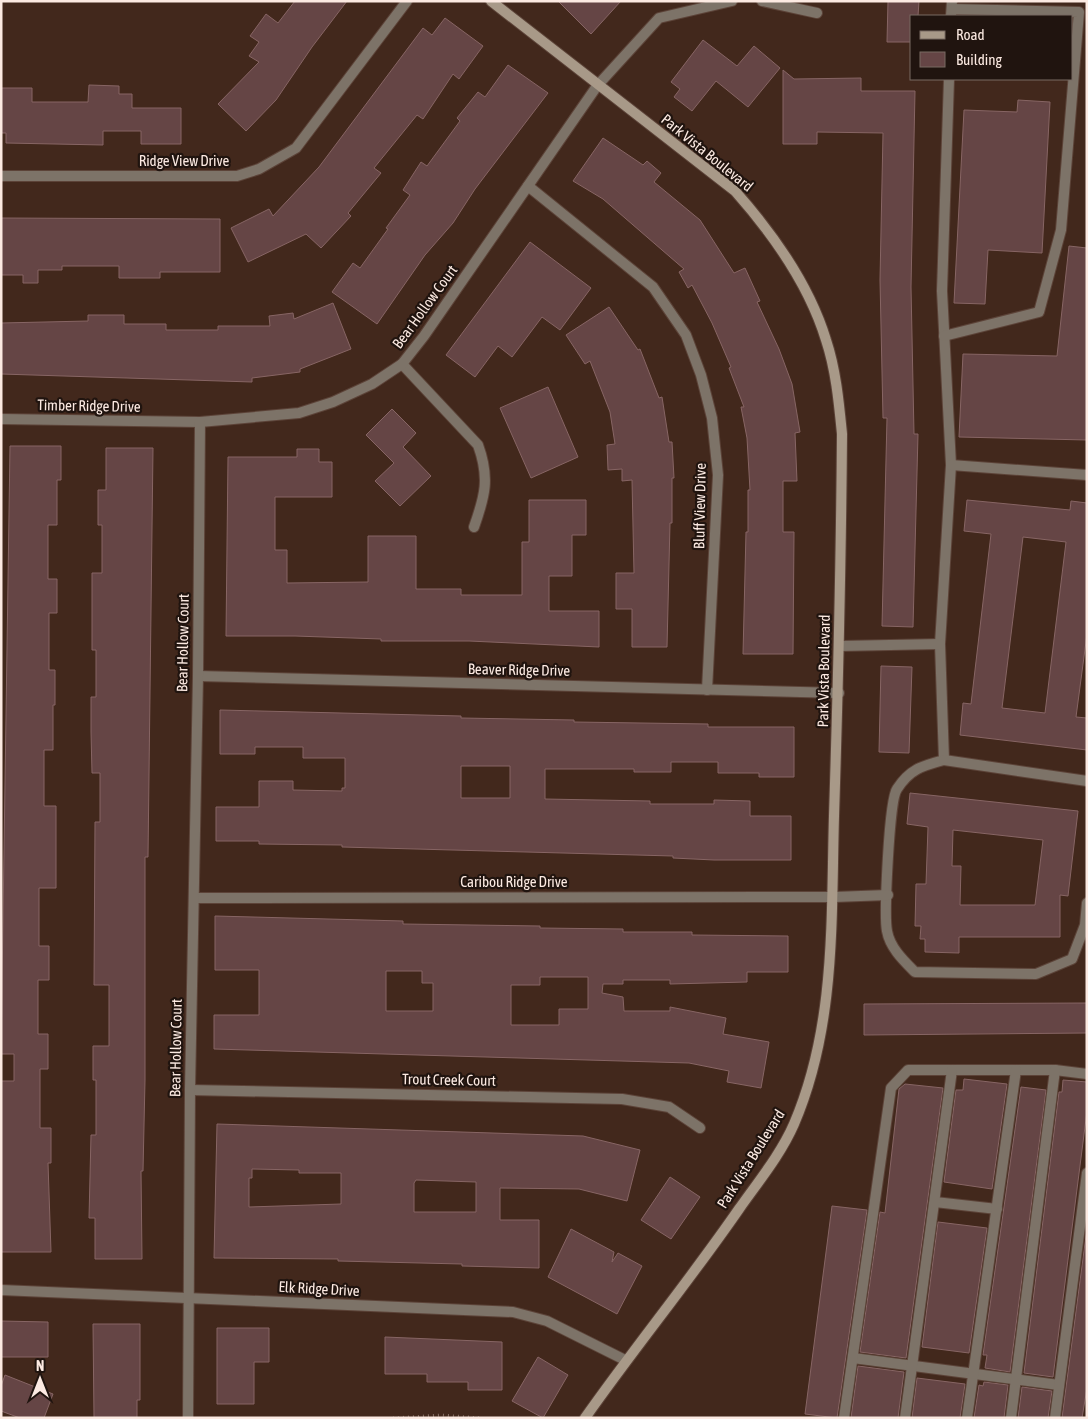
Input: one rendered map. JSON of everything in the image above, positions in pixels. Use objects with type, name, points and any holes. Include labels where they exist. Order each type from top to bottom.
[{"type":"street","name":"Ridge View Drive","points":[[1,176],[237,176],[259,169],[296,148],[407,1]]},
{"type":"street","name":"Park Vista Boulevard","points":[[491,1],[597,86],[735,191],[762,221],[786,256],[810,299],[827,341],[839,402],[842,434],[840,646],[834,820],[834,897],[828,998],[814,1069],[793,1126],[762,1177],[705,1258],[625,1360],[585,1418]]},
{"type":"street","name":"Bear Hollow Court","points":[[188,1418],[190,1090],[198,676],[200,422],[299,413],[333,402],[372,384],[402,364],[597,86],[658,18],[732,1]]},
{"type":"street","points":[[762,1],[817,13]]},
{"type":"street","points":[[944,336],[1039,312],[1061,230],[1079,12],[952,9]]},
{"type":"street","points":[[944,760],[940,644],[951,465],[942,291],[948,80]]},
{"type":"street","name":"Bluff View Drive","points":[[528,186],[653,287],[686,335],[701,375],[712,418],[718,475],[707,690]]},
{"type":"street","points":[[402,364],[478,445],[484,462],[486,486],[474,527]]},
{"type":"street","name":"Timber Ridge Drive","points":[[1,419],[200,422]]},
{"type":"street","points":[[951,465],[1087,475]]},
{"type":"street","points":[[840,646],[940,644]]},
{"type":"street","name":"Beaver Ridge Drive","points":[[198,676],[839,693]]},
{"type":"street","points":[[1087,782],[944,760],[917,768],[895,791],[890,822],[887,932],[897,953],[915,972],[1036,974],[1072,959],[1084,925],[1087,902]]},
{"type":"street","name":"Caribou Ridge Drive","points":[[194,898],[834,897],[888,895]]},
{"type":"street","points":[[844,1418],[891,1088],[908,1070],[1056,1070],[1087,1074]]},
{"type":"street","points":[[905,1418],[952,1070]]},
{"type":"street","points":[[967,1418],[1016,1070]]},
{"type":"street","points":[[1011,1418],[1056,1070]]},
{"type":"street","name":"Trout Creek Court","points":[[190,1090],[622,1098],[670,1107],[700,1128]]},
{"type":"street","points":[[1054,1418],[1087,1173]]},
{"type":"street","points":[[934,1202],[997,1209]]},
{"type":"street","name":"Elk Ridge Drive","points":[[1,1290],[513,1312],[547,1321],[625,1360]]},
{"type":"street","points":[[853,1358],[1059,1386]]},
{"type":"path","points":[[393,1418],[441,1415],[481,1418]]},
{"type":"building","points":[[295,1],[347,1],[312,47],[276,100],[246,131],[218,104],[259,62],[249,56],[259,42],[250,36],[266,14],[278,23]]},
{"type":"building","points":[[558,1],[621,1],[591,34]]},
{"type":"building","points":[[888,1],[919,1],[918,15],[910,15],[910,42],[887,42]]},
{"type":"building","points":[[445,18],[483,46],[459,79],[453,74],[423,119],[417,115],[374,168],[381,173],[348,213],[351,216],[321,248],[306,234],[248,262],[231,228],[269,209],[273,216],[319,167],[423,28],[432,35]]},
{"type":"building","points":[[703,40],[737,66],[754,46],[780,68],[748,107],[716,81],[692,111],[674,97],[680,89],[671,82]]},
{"type":"building","points":[[508,65],[548,93],[475,189],[453,223],[425,255],[377,324],[332,292],[353,263],[360,268],[388,229],[386,228],[410,195],[403,190],[421,162],[427,166],[460,121],[457,118],[478,92],[485,97]]},
{"type":"building","points":[[783,70],[794,79],[861,78],[861,91],[915,91],[911,287],[914,434],[918,434],[913,627],[882,626],[887,418],[883,418],[880,280],[883,133],[817,132],[817,144],[783,144]]},
{"type":"building","points":[[89,85],[119,86],[119,94],[132,94],[132,108],[181,108],[181,144],[141,144],[141,131],[103,131],[103,145],[6,143],[6,133],[1,133],[1,88],[32,88],[32,102],[88,102]]},
{"type":"building","points":[[1018,100],[1050,102],[1042,253],[988,250],[985,304],[954,303],[964,110],[1017,112]]},
{"type":"building","points":[[603,138],[643,165],[647,161],[661,173],[654,182],[700,220],[734,273],[745,268],[760,301],[757,302],[779,349],[792,384],[800,432],[795,433],[797,481],[783,481],[783,532],[794,532],[793,654],[743,654],[746,532],[748,532],[748,490],[750,490],[747,438],[741,407],[744,407],[729,368],[731,367],[712,323],[692,285],[688,288],[679,272],[684,269],[603,199],[573,181]]},
{"type":"building","points":[[1,218],[220,219],[220,272],[160,272],[160,278],[119,278],[119,266],[62,266],[62,270],[38,270],[38,283],[23,283],[23,275],[1,275]]},
{"type":"building","points":[[530,242],[591,288],[560,330],[542,317],[512,357],[498,346],[475,377],[446,355]]},
{"type":"building","points":[[1069,246],[1087,248],[1087,440],[959,437],[963,354],[1057,356]]},
{"type":"building","points":[[333,303],[351,349],[300,369],[300,372],[252,378],[252,382],[1,374],[1,323],[88,321],[88,315],[124,315],[124,324],[166,324],[166,330],[218,330],[218,326],[270,326],[269,316],[293,313],[294,319]]},
{"type":"building","points":[[609,307],[638,350],[640,349],[659,398],[662,397],[669,442],[672,442],[674,478],[672,478],[672,523],[670,523],[667,647],[632,647],[632,609],[616,609],[616,573],[634,573],[632,480],[622,481],[622,469],[608,470],[607,445],[615,444],[610,412],[590,361],[585,364],[566,335]]},
{"type":"building","points":[[548,387],[578,457],[531,478],[500,408]]},
{"type":"building","points":[[392,409],[416,433],[403,447],[431,476],[400,506],[375,481],[394,463],[366,435]]},
{"type":"building","points":[[10,446],[61,446],[61,480],[57,480],[57,525],[48,525],[48,579],[57,579],[57,613],[49,613],[49,670],[55,670],[53,750],[44,750],[44,806],[56,806],[56,888],[39,888],[39,946],[49,946],[49,980],[38,980],[38,1034],[48,1034],[48,1069],[40,1069],[40,1128],[51,1128],[51,1163],[48,1163],[51,1252],[1,1252],[1,1081],[14,1081],[14,1054],[1,1054]]},
{"type":"building","points":[[106,448],[153,448],[148,857],[145,857],[145,1080],[143,1171],[141,1171],[142,1259],[95,1259],[95,1218],[89,1218],[91,1135],[96,1135],[96,1080],[93,1080],[93,1046],[109,1046],[109,985],[94,985],[95,822],[100,822],[100,773],[92,773],[91,732],[91,697],[96,697],[96,650],[92,650],[92,573],[102,573],[102,525],[98,525],[98,490],[106,490]]},
{"type":"building","points":[[297,449],[319,449],[319,462],[332,462],[332,497],[275,497],[275,550],[287,550],[287,583],[368,582],[368,536],[416,536],[416,589],[461,589],[461,595],[522,595],[522,542],[529,542],[529,500],[586,500],[586,535],[572,535],[572,576],[549,576],[549,611],[599,611],[599,647],[469,641],[381,641],[381,639],[295,636],[226,636],[228,457],[297,457]]},
{"type":"building","points":[[967,500],[1070,510],[1071,501],[1087,503],[1087,634],[1076,717],[1087,718],[1087,750],[960,735],[963,703],[971,704],[991,534],[964,531]],"holes":[[[1023,537],[1066,542],[1045,713],[1002,708]]]},
{"type":"building","points":[[881,666],[912,667],[909,753],[879,752]]},
{"type":"building","points":[[220,710],[461,716],[461,718],[574,720],[574,722],[708,724],[708,727],[794,727],[794,777],[759,777],[759,773],[718,773],[718,762],[671,762],[671,772],[634,772],[634,769],[545,769],[545,799],[650,801],[650,804],[714,804],[714,800],[750,801],[750,816],[791,816],[791,860],[714,860],[673,858],[673,856],[342,847],[342,845],[259,844],[259,841],[216,841],[216,807],[259,807],[259,781],[293,781],[293,790],[342,791],[342,788],[345,788],[345,758],[303,758],[303,747],[255,747],[255,754],[220,754]],"holes":[[[461,766],[510,766],[510,798],[461,798]]]},
{"type":"building","points":[[910,793],[1078,811],[1068,896],[1060,895],[1060,937],[959,937],[959,953],[925,952],[925,939],[920,939],[921,926],[915,926],[916,884],[926,884],[928,827],[907,824]],"holes":[[[953,830],[1043,840],[1035,905],[960,905],[961,866],[952,866]]]},
{"type":"building","points":[[215,916],[403,921],[403,924],[623,929],[623,932],[692,932],[692,935],[788,936],[788,972],[747,972],[747,982],[670,984],[670,980],[623,980],[623,984],[603,984],[602,993],[623,997],[624,1011],[670,1011],[670,1007],[726,1018],[723,1034],[769,1042],[761,1088],[727,1082],[729,1071],[689,1063],[214,1049],[214,1015],[259,1015],[259,970],[215,970]],"holes":[[[386,971],[422,971],[422,983],[433,983],[433,1011],[386,1011]],[[540,977],[588,977],[588,1009],[559,1009],[559,1025],[511,1025],[511,985],[540,985]]]},
{"type":"building","points":[[1087,1003],[1087,1033],[864,1035],[864,1004]]},
{"type":"building","points":[[964,1079],[1007,1084],[992,1189],[944,1182],[956,1090],[963,1090]]},
{"type":"building","points":[[1063,1080],[1087,1082],[1087,1111],[1053,1377],[1024,1373],[1059,1092],[1062,1092]]},
{"type":"building","points":[[905,1084],[943,1088],[906,1358],[860,1352],[880,1212],[885,1213],[899,1089]]},
{"type":"building","points":[[1021,1087],[1046,1090],[1010,1372],[985,1368],[987,1355],[983,1355]]},
{"type":"building","points":[[217,1124],[583,1136],[640,1150],[627,1201],[579,1189],[500,1188],[500,1220],[539,1220],[539,1268],[338,1261],[338,1259],[214,1258]],"holes":[[[252,1169],[299,1170],[299,1173],[341,1173],[341,1204],[249,1207],[249,1178],[252,1178]],[[416,1180],[476,1182],[476,1212],[414,1212],[414,1183]]]},
{"type":"building","points":[[670,1177],[700,1197],[671,1239],[641,1220]]},
{"type":"building","points":[[832,1206],[867,1210],[837,1418],[805,1414]]},
{"type":"building","points":[[938,1222],[987,1228],[969,1353],[922,1347]]},
{"type":"building","points":[[1087,1228],[1087,1388],[1082,1418],[1062,1418]]},
{"type":"building","points":[[571,1229],[614,1252],[612,1262],[618,1253],[642,1266],[617,1314],[548,1277]]},
{"type":"building","points":[[1,1321],[48,1322],[48,1357],[1,1357]]},
{"type":"building","points":[[93,1324],[140,1324],[140,1400],[137,1400],[137,1418],[94,1418]]},
{"type":"building","points":[[217,1328],[269,1328],[269,1362],[254,1362],[254,1404],[217,1404]]},
{"type":"building","points":[[385,1337],[502,1342],[502,1390],[468,1390],[468,1382],[427,1382],[427,1374],[385,1374]]},
{"type":"building","points":[[538,1357],[568,1375],[543,1418],[512,1401]]},
{"type":"building","points":[[858,1366],[904,1372],[898,1418],[851,1418]]},
{"type":"building","points":[[5,1375],[53,1394],[44,1418],[20,1418],[1,1411],[1,1386]]},
{"type":"building","points":[[917,1378],[965,1384],[960,1418],[912,1418]]},
{"type":"building","points":[[984,1382],[1008,1385],[1004,1418],[974,1418],[979,1385],[983,1386]]},
{"type":"building","points":[[1022,1387],[1052,1391],[1048,1418],[1018,1418]]}]
